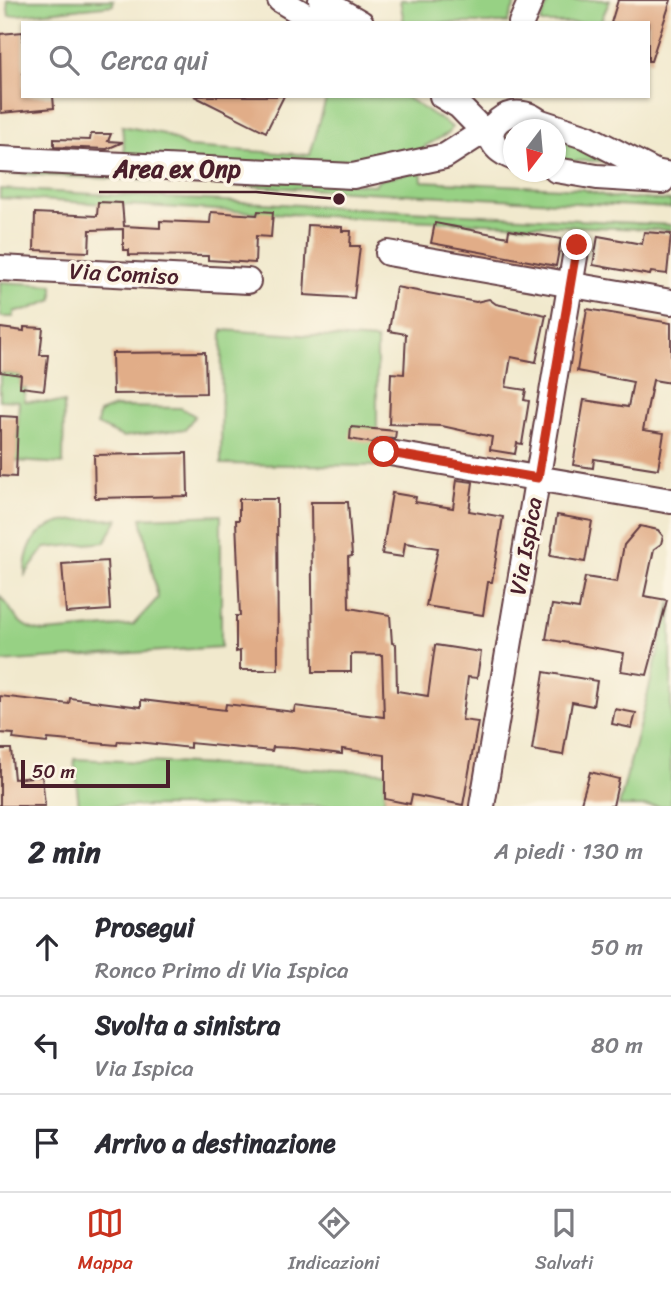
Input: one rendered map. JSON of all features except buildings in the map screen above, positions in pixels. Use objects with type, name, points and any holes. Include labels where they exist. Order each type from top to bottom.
[{"type":"street","points":[[279,0],[315,21]]},
{"type":"street","points":[[321,0],[358,21]]},
{"type":"street","points":[[523,21],[531,0]]},
{"type":"street","points":[[445,98],[459,106],[507,115],[587,137],[655,172],[671,175]]},
{"type":"street","points":[[0,159],[353,176],[445,156],[507,115]]},
{"type":"street","points":[[503,136],[500,151],[503,153]]},
{"type":"street","points":[[566,172],[597,177],[671,181]]},
{"type":"street","name":"Via Ispica","points":[[482,806],[577,245]]},
{"type":"street","points":[[388,253],[671,302]]},
{"type":"street","name":"Via Comiso","points":[[0,268],[248,281]]},
{"type":"street","points":[[384,452],[671,501]]},
{"type":"green space","points":[[7,0],[113,0],[113,5],[9,16]]},
{"type":"green space","points":[[400,0],[517,0],[508,21],[404,21]]},
{"type":"green space","points":[[549,0],[610,0],[601,21],[541,21]]},
{"type":"green space","points":[[326,98],[407,98],[452,127],[449,133],[425,146],[425,151],[358,169],[125,159],[122,126],[164,134],[188,147],[310,155]]},
{"type":"green space","points":[[566,142],[606,158],[606,161],[566,161]]},
{"type":"green space","points":[[0,166],[375,185],[378,180],[421,170],[422,181],[582,189],[609,197],[671,201],[671,208],[0,173]]},
{"type":"green space","points":[[0,189],[671,225],[671,230],[378,219],[0,198]]},
{"type":"green space","points":[[0,282],[53,285],[53,300],[24,311],[15,311],[13,317],[0,317]]},
{"type":"green space","points":[[222,330],[377,340],[377,466],[221,464]]},
{"type":"green space","points":[[0,372],[21,375],[20,387],[26,388],[24,401],[64,403],[63,464],[16,461],[19,401],[0,400]]},
{"type":"green space","points":[[115,407],[181,408],[195,416],[185,429],[123,437],[97,425],[99,413]]},
{"type":"green space","points":[[221,515],[221,647],[0,662],[0,596],[22,624],[35,630],[45,632],[133,625],[158,598],[141,518]]},
{"type":"green space","points":[[118,519],[105,542],[45,548],[25,575],[27,555],[33,541],[42,531],[54,524],[68,521]]},
{"type":"green space","points":[[671,602],[671,806],[619,806]]},
{"type":"green space","points":[[74,759],[385,772],[384,806],[79,806]]},
{"type":"place","name":"Area ex Onp","points":[[339,199]]},
{"type":"route","points":[[384,452],[538,478],[577,245]]}]
